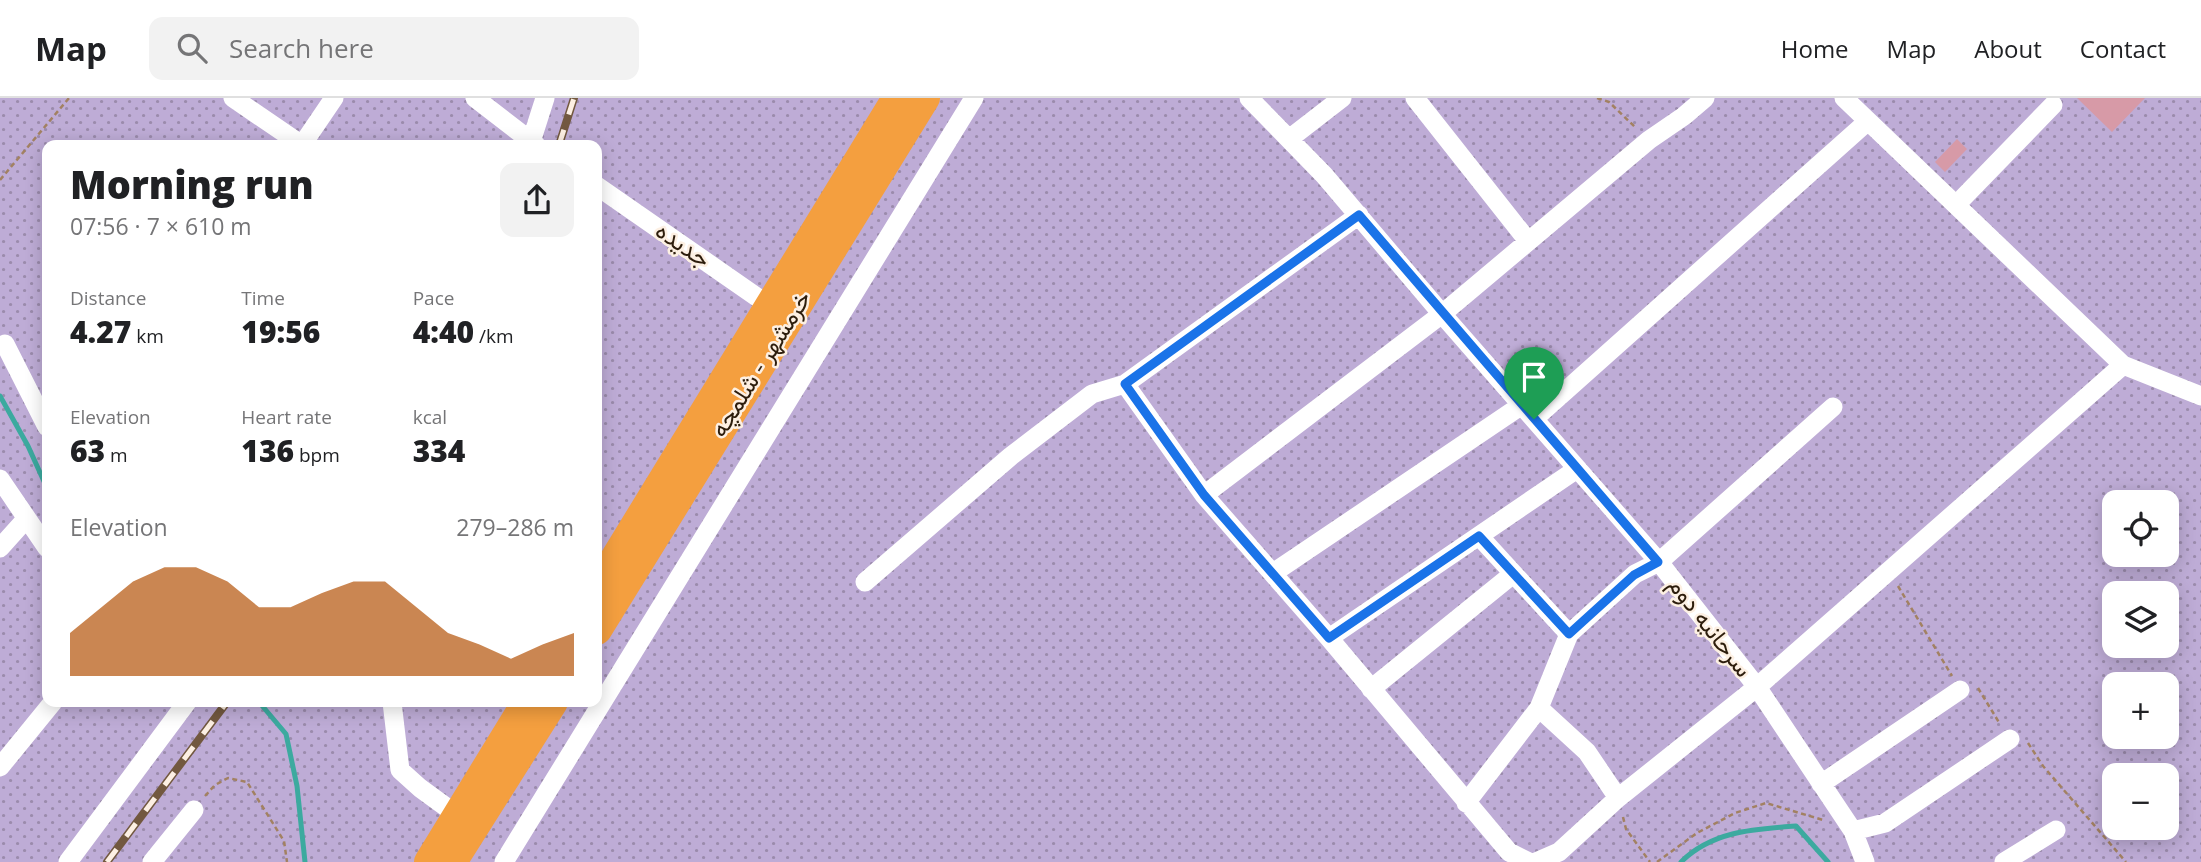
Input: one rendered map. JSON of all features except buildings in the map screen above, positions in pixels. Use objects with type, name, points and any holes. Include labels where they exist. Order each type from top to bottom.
[{"type":"highway","name":"خرمشهر - شلمچه","points":[[602,621],[779,312],[897,98]]},
{"type":"highway","name":"خرمشهر - شلمچه","points":[[602,580],[779,312],[925,98]]},
{"type":"highway","points":[[429,862],[524,707]]},
{"type":"highway","points":[[452,862],[550,707]]},
{"type":"street","points":[[233,98],[295,140]]},
{"type":"street","points":[[305,140],[334,98]]},
{"type":"street","points":[[475,98],[527,140]]},
{"type":"street","points":[[533,140],[545,98]]},
{"type":"street","points":[[602,703],[974,98]]},
{"type":"street","name":"سرحانیه دوم","points":[[1249,98],[1359,215],[1658,562],[1757,687],[1853,831],[1865,862]]},
{"type":"street","points":[[1289,139],[1342,98]]},
{"type":"street","points":[[1415,98],[1528,241]]},
{"type":"street","points":[[1204,495],[1442,314],[1649,140],[1705,98]]},
{"type":"street","points":[[1844,98],[2123,365],[2201,396]]},
{"type":"street","points":[[1956,205],[2053,105]]},
{"type":"street","points":[[1273,573],[1528,412],[1868,121]]},
{"type":"street","name":"جدیده","points":[[602,189],[779,312]]},
{"type":"street","points":[[865,582],[1011,456],[1092,394],[1125,384],[1359,215]]},
{"type":"street","points":[[5,344],[42,417]]},
{"type":"street","points":[[1536,862],[1559,852],[1618,798],[1757,687],[2123,365]]},
{"type":"street","points":[[1125,384],[1204,495],[1329,638],[1509,852],[1529,862]]},
{"type":"street","points":[[1466,803],[1539,708],[1569,634],[1634,575],[1658,562],[1833,408]]},
{"type":"street","points":[[1329,638],[1577,469]]},
{"type":"street","points":[[0,479],[42,541]]},
{"type":"street","points":[[0,548],[26,519]]},
{"type":"street","points":[[1479,536],[1569,634]]},
{"type":"street","points":[[1371,689],[1513,574]]},
{"type":"street","points":[[1821,783],[1960,690]]},
{"type":"street","points":[[0,767],[48,707]]},
{"type":"street","points":[[68,862],[183,707]]},
{"type":"street","points":[[393,707],[400,770],[457,816]]},
{"type":"street","points":[[504,862],[599,707]]},
{"type":"street","points":[[1539,708],[1587,752],[1618,798]]},
{"type":"street","points":[[1853,831],[1885,823],[2010,739]]},
{"type":"street","points":[[152,862],[194,810]]},
{"type":"street","points":[[2004,862],[2056,830]]},
{"type":"path","points":[[0,180],[69,98]]},
{"type":"path","points":[[1598,98],[1609,102],[1649,140]]},
{"type":"path","points":[[1889,571],[1960,690],[1977,687],[2010,739],[2026,740],[2043,766],[2126,862]]},
{"type":"path","points":[[194,810],[215,785],[228,778],[247,782],[284,841],[287,862]]},
{"type":"path","points":[[1618,798],[1626,829],[1650,862]]},
{"type":"path","points":[[1657,862],[1697,833],[1735,813],[1766,803],[1853,831]]},
{"type":"shaded area","points":[[0,98],[2201,98],[2201,862],[0,862]]},
{"type":"waterway","points":[[0,396],[42,477]]},
{"type":"waterway","points":[[263,707],[286,734],[297,786],[305,862]]},
{"type":"waterway","points":[[1681,862],[1706,844],[1734,833],[1796,826],[1828,862]]},
{"type":"railway","points":[[561,140],[574,98]]},
{"type":"railway","points":[[107,862],[223,707]]},
{"type":"route","points":[[1359,215],[1534,419],[1658,562],[1634,575],[1569,634],[1479,536],[1329,638],[1204,495],[1125,384],[1359,215]]}]
